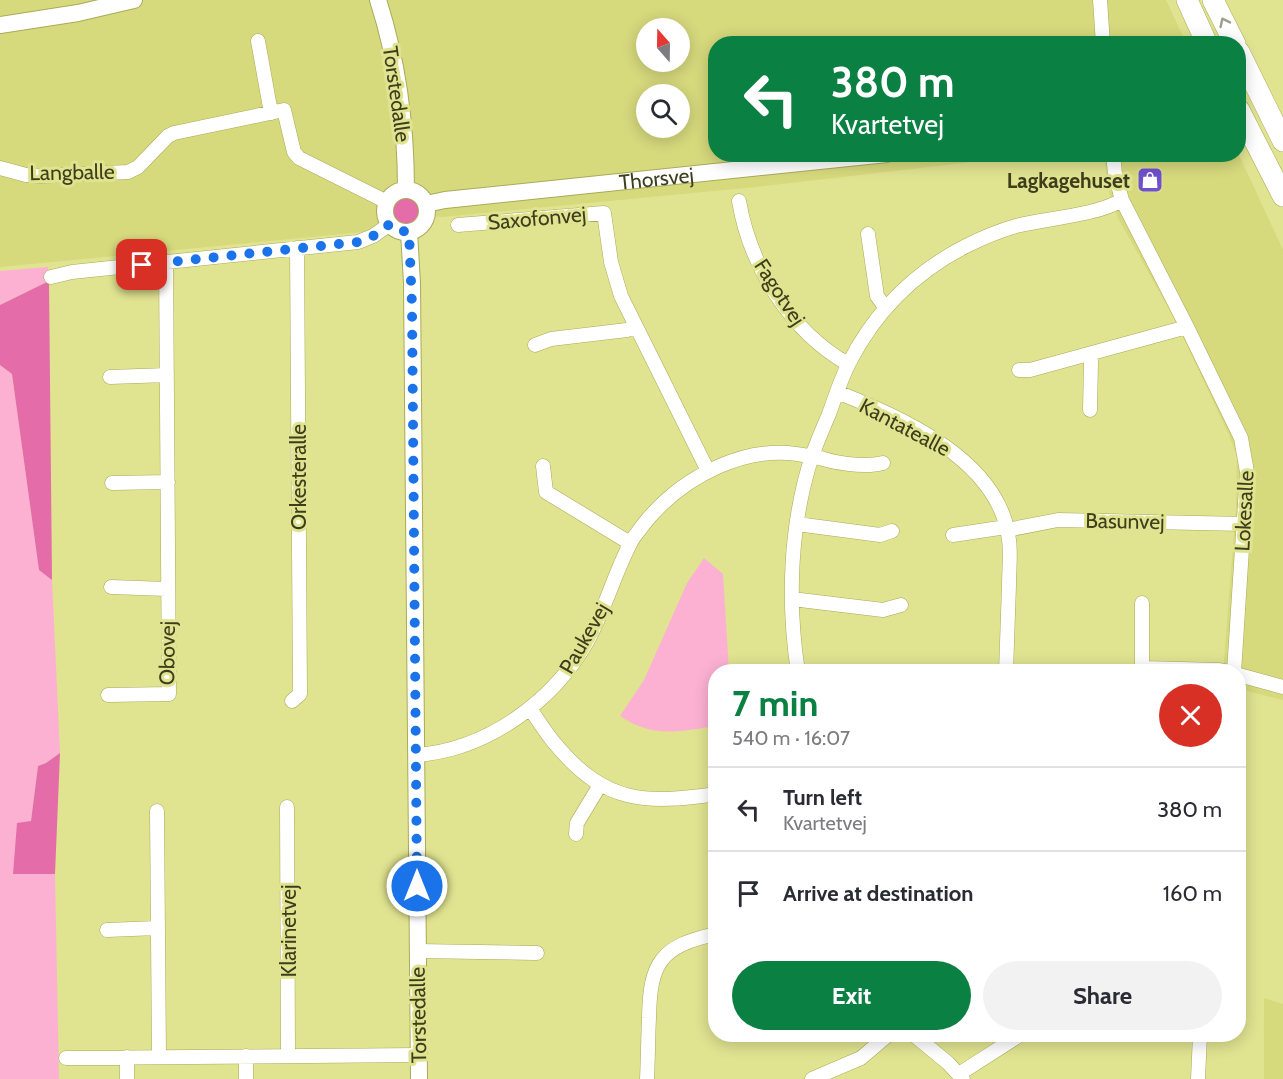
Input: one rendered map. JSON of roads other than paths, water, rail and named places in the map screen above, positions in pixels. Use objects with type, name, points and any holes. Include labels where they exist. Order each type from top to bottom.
[{"type":"main road","points":[[1187,0],[1203,36]]},
{"type":"main road","points":[[1213,0],[1231,36]]},
{"type":"main road","points":[[1246,66],[1283,141]]},
{"type":"main road","points":[[1246,116],[1271,116]]},
{"type":"main road","points":[[1246,127],[1283,196]]},
{"type":"street","points":[[0,25],[78,13],[134,0]]},
{"type":"street","name":"Torstedalle","points":[[378,0],[397,75],[403,118],[406,190]]},
{"type":"street","points":[[1100,0],[1102,36]]},
{"type":"street","points":[[258,41],[271,113],[284,110],[294,152],[299,158],[387,202]]},
{"type":"street","name":"Langballe","points":[[0,168],[26,175],[41,176],[128,172],[138,167],[168,136],[174,133],[271,113]]},
{"type":"street","name":"Thorsvej","points":[[426,204],[446,200],[810,162]]},
{"type":"street","name":"Lokesalle","points":[[1114,162],[1122,200],[1241,438],[1247,472],[1235,664]]},
{"type":"street","points":[[406,190],[419,194],[426,204],[427,214],[424,222],[418,228],[409,232],[390,224],[385,213],[387,202],[394,194],[406,190]]},
{"type":"street","points":[[797,664],[793,644],[792,599],[797,525],[812,456],[848,364],[873,324],[885,307],[921,273],[975,242],[1017,226],[1085,212],[1122,200]]},
{"type":"street","name":"Fagotvej","points":[[739,201],[746,232],[771,287],[806,332],[848,364]]},
{"type":"street","name":"Saxofonvej","points":[[458,225],[604,213],[616,282],[635,327],[708,471]]},
{"type":"street","points":[[51,277],[72,272],[366,240],[390,224]]},
{"type":"street","name":"Torstedalle","points":[[409,232],[412,283],[419,1079]]},
{"type":"street","points":[[868,234],[877,296],[885,307]]},
{"type":"street","name":"Orkesteralle","points":[[292,702],[300,694],[297,248]]},
{"type":"street","name":"Obovej","points":[[108,695],[169,694],[166,262]]},
{"type":"street","points":[[535,345],[551,339],[627,330],[635,327]]},
{"type":"street","points":[[1019,370],[1030,370],[1187,327]]},
{"type":"street","points":[[1089,354],[1091,362],[1090,410]]},
{"type":"street","points":[[110,377],[167,375]]},
{"type":"street","name":"Kantatealle","points":[[837,393],[898,420],[940,443],[966,461],[994,496],[1007,529],[1010,555],[1006,664]]},
{"type":"street","name":"Paukevej","points":[[416,755],[435,752],[479,738],[514,720],[530,709],[562,678],[587,641],[630,543],[661,505],[708,471],[739,460],[787,454],[872,466],[883,463]]},
{"type":"street","points":[[543,466],[546,492],[630,543]]},
{"type":"street","points":[[112,483],[168,482]]},
{"type":"street","name":"Basunvej","points":[[1007,529],[1058,520],[1244,524]]},
{"type":"street","points":[[797,525],[880,535],[892,531]]},
{"type":"street","points":[[953,535],[1007,529]]},
{"type":"street","points":[[111,588],[167,589]]},
{"type":"street","points":[[792,599],[884,610],[901,605]]},
{"type":"street","points":[[1142,603],[1142,664]]},
{"type":"street","points":[[1246,677],[1283,687]]},
{"type":"street","points":[[530,709],[555,745],[584,774],[600,785],[620,794],[648,800],[708,795]]},
{"type":"street","points":[[576,834],[577,823],[600,785]]},
{"type":"street","name":"Klarinetvej","points":[[287,807],[288,1056]]},
{"type":"street","points":[[157,811],[159,1057]]},
{"type":"street","points":[[106,930],[157,928]]},
{"type":"street","points":[[647,1079],[650,990],[657,967],[676,947],[708,936]]},
{"type":"street","name":"Torstedalle","points":[[417,951],[537,953]]},
{"type":"street","points":[[812,1079],[861,1058],[880,1042]]},
{"type":"street","points":[[922,1042],[961,1076],[1010,1042]]},
{"type":"street","points":[[1198,1079],[1200,1042]]},
{"type":"street","points":[[66,1058],[418,1054]]},
{"type":"street","points":[[246,1056],[246,1079]]},
{"type":"street","points":[[127,1057],[127,1079]]},
{"type":"place","name":"Lagkagehuset","points":[[1150,180]]}]
